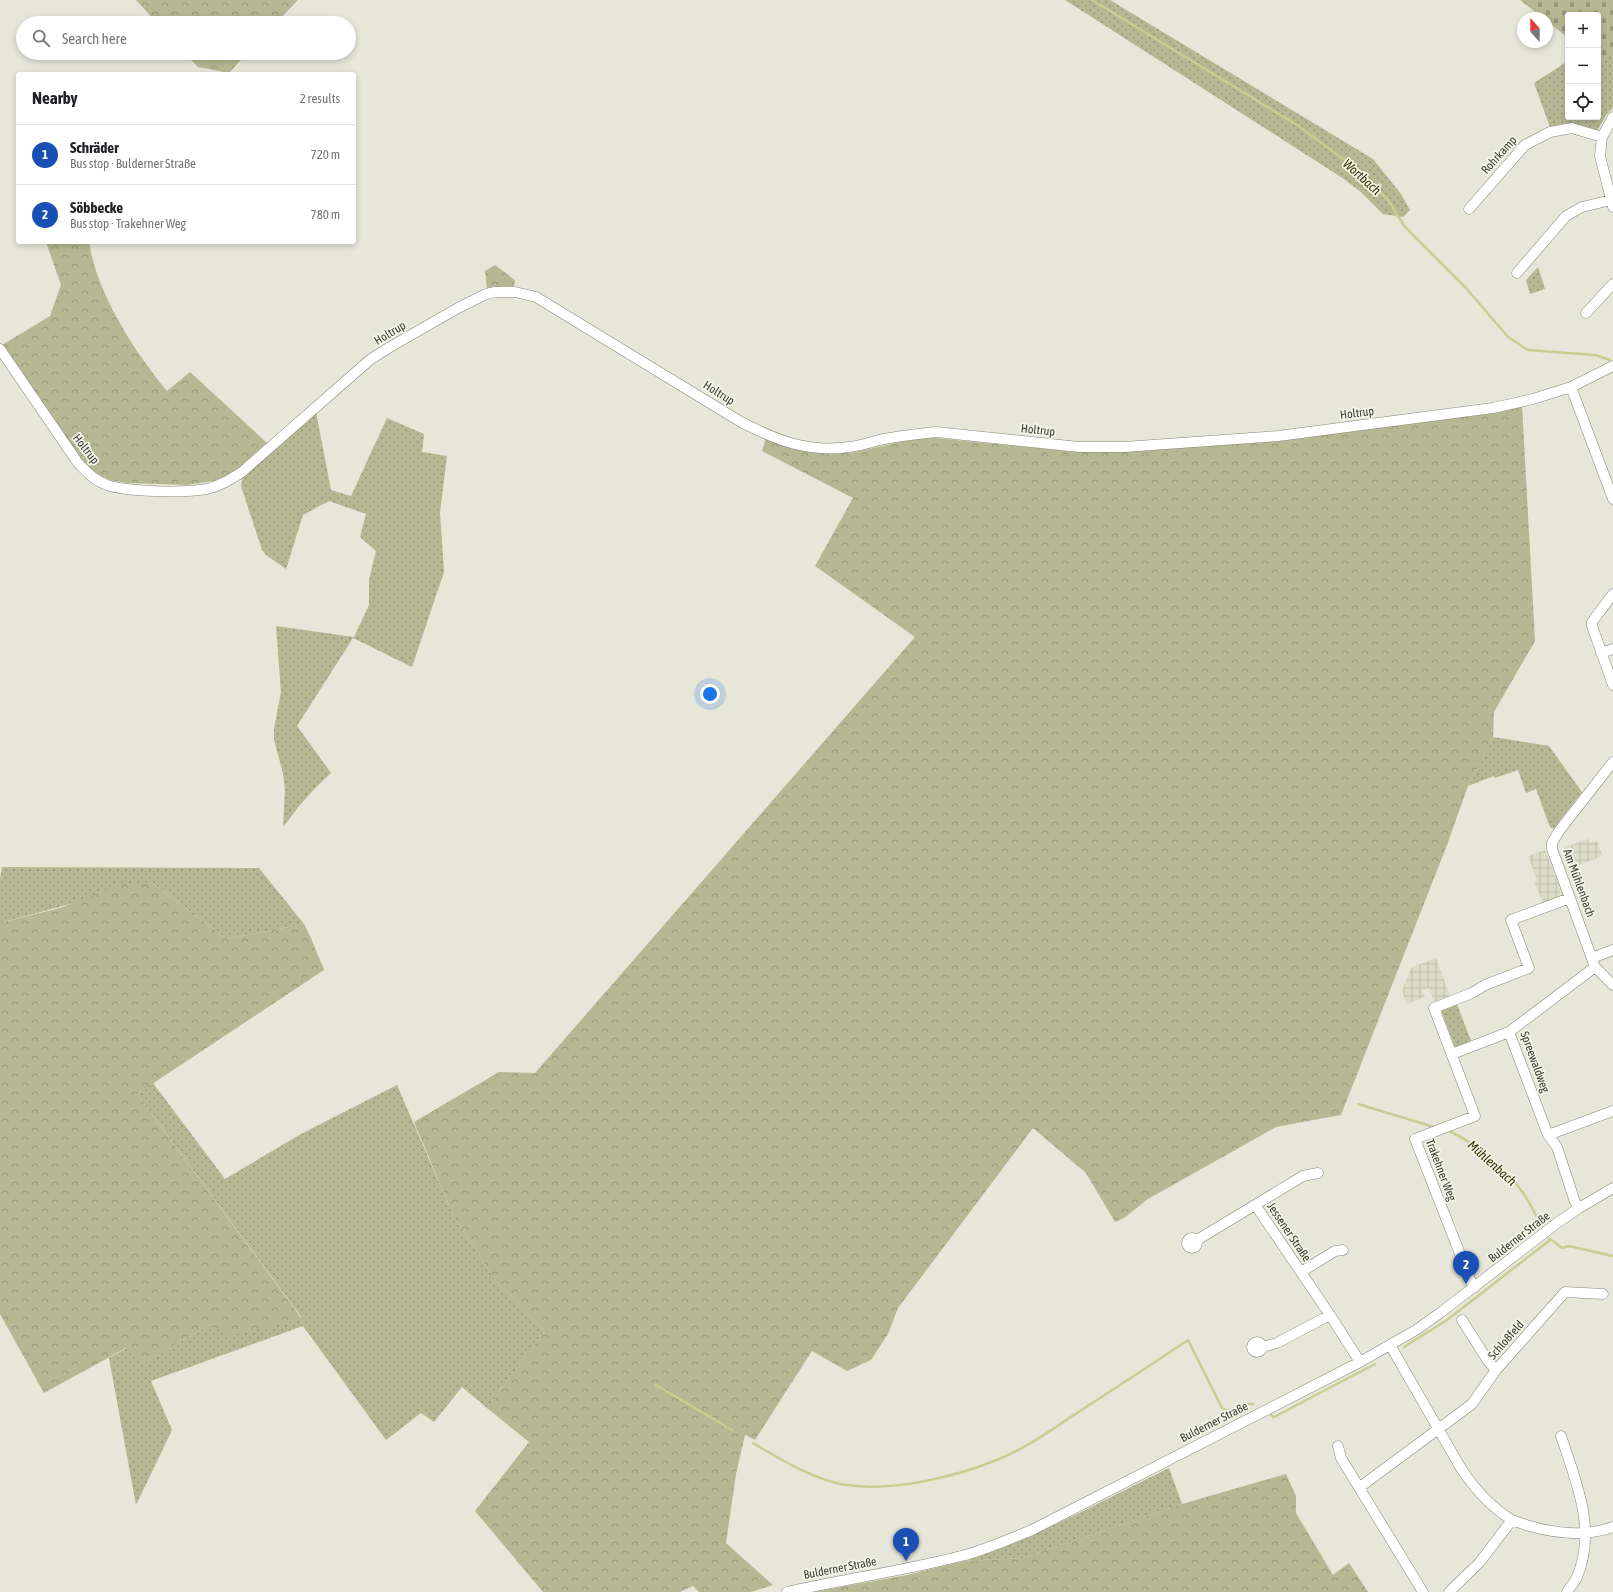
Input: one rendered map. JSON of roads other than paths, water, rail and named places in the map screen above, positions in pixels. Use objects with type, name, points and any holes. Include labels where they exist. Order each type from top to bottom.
[{"type":"street","points":[[1518,272],[1566,216],[1582,207],[1612,203],[1600,156],[1602,136],[1613,117]]},
{"type":"street","name":"Rohrkamp","points":[[1470,208],[1524,145],[1550,132],[1572,128],[1602,136]]},
{"type":"street","points":[[1586,313],[1613,284]]},
{"type":"street","name":"Holtrup","points":[[0,349],[78,463],[94,479],[107,485],[121,488],[190,492],[220,485],[234,478],[371,359],[469,302],[495,292],[514,292],[536,297],[741,422],[767,436],[796,445],[822,448],[849,447],[913,434],[936,432],[1079,447],[1124,447],[1278,436],[1493,408],[1533,399],[1571,387],[1613,366]]},
{"type":"street","points":[[1571,387],[1613,499]]},
{"type":"street","points":[[1613,594],[1592,622],[1593,630],[1613,685]]},
{"type":"street","points":[[1602,653],[1613,649]]},
{"type":"street","name":"Am Mühlenbach","points":[[1613,762],[1552,842],[1552,849],[1594,963],[1613,985]]},
{"type":"street","name":"Trakehner Weg","points":[[1475,1287],[1471,1282],[1415,1139],[1475,1116],[1434,1008],[1529,968],[1511,920],[1570,898]]},
{"type":"street","points":[[1594,963],[1613,950]]},
{"type":"street","name":"Spreewaldweg","points":[[1579,1208],[1575,1202],[1557,1147],[1548,1135],[1509,1032],[1594,963]]},
{"type":"street","points":[[1452,1054],[1509,1032]]},
{"type":"street","points":[[1548,1135],[1613,1111]]},
{"type":"street","name":"Jessener Straße","points":[[1197,1240],[1256,1206],[1303,1176],[1318,1173]]},
{"type":"street","name":"Bulderner Straße","points":[[787,1592],[962,1556],[1032,1530],[1360,1362],[1375,1352],[1390,1345],[1434,1317],[1579,1208],[1613,1188]]},
{"type":"street","name":"Jessener Straße","points":[[1256,1206],[1360,1362]]},
{"type":"street","name":"Jessener Straße","points":[[1301,1272],[1335,1251],[1343,1250]]},
{"type":"street","name":"Schloßfeld","points":[[1360,1487],[1472,1404],[1496,1370],[1565,1292],[1603,1294]]},
{"type":"street","points":[[1262,1347],[1277,1343],[1330,1315]]},
{"type":"street","points":[[1462,1320],[1488,1361],[1496,1370]]},
{"type":"street","points":[[1390,1345],[1472,1485],[1488,1501],[1512,1520],[1558,1533],[1606,1530],[1613,1527]]},
{"type":"street","points":[[1561,1436],[1578,1484],[1583,1508],[1585,1532],[1581,1565],[1577,1578],[1567,1592]]},
{"type":"street","points":[[1338,1446],[1341,1458],[1423,1592]]},
{"type":"street","points":[[1449,1592],[1479,1563],[1512,1520]]},
{"type":"waterway","name":"Wortbach","points":[[1092,0],[1297,125],[1357,169],[1388,200],[1405,227],[1466,288],[1508,337],[1528,350],[1595,355],[1610,360]]},
{"type":"waterway","name":"Mühlenbach","points":[[1358,1104],[1434,1127]]},
{"type":"waterway","name":"Mühlenbach","points":[[1449,1131],[1480,1150],[1508,1175],[1523,1193],[1540,1223]]},
{"type":"waterway","name":"Mühlenbach","points":[[1549,1238],[1562,1248],[1569,1246],[1613,1256]]},
{"type":"waterway","points":[[1404,1347],[1447,1320],[1550,1240]]},
{"type":"waterway","points":[[753,1443],[810,1474],[822,1479],[846,1485],[864,1487],[903,1485],[944,1477],[982,1466],[1009,1455],[1029,1444],[1188,1340],[1222,1408],[1227,1411],[1247,1404],[1253,1404]]},
{"type":"waterway","points":[[1271,1415],[1273,1417],[1276,1416],[1375,1364]]},
{"type":"waterway","points":[[656,1385],[732,1430]]},
{"type":"place","name":"Söbbecke","points":[[1466,1284]]},
{"type":"place","name":"Schräder","points":[[906,1561]]}]
